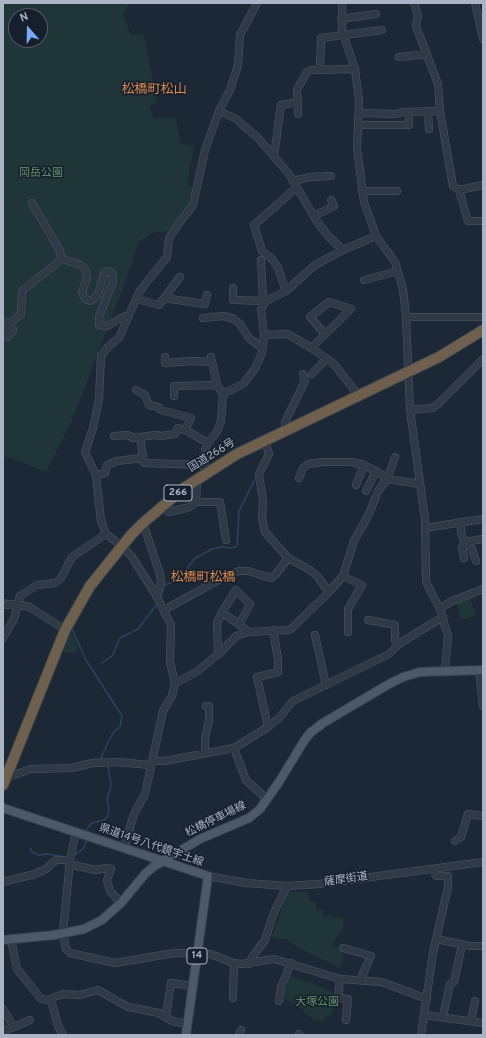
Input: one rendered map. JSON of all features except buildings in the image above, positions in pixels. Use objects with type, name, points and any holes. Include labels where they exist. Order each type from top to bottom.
[{"type":"highway","name":"国道266号","points":[[4,781],[65,630],[90,586],[122,546],[143,523],[202,473],[237,454],[286,432],[407,373],[438,357],[483,330]]},
{"type":"main road","name":"松橋停車場線","points":[[7,940],[63,933],[94,925],[111,913],[145,874],[164,860],[200,839],[249,818],[268,800],[304,741],[323,723],[403,677],[420,672],[481,670]]},
{"type":"main road","name":"県道14号八代鏡宇土線","points":[[3,808],[164,860],[208,876],[194,986],[186,1035]]},
{"type":"street","points":[[124,848],[134,814],[145,794],[150,765],[164,711],[172,696],[175,683],[170,662],[172,624],[132,557],[122,546],[106,534],[101,521],[96,475],[85,452],[93,428],[97,406],[101,356],[108,347],[119,338],[139,292],[167,257],[169,238],[194,205],[205,150],[219,111],[230,90],[238,65],[240,35],[257,3]]},
{"type":"street","points":[[342,3],[341,19],[344,36],[355,69],[359,101],[357,148],[364,202],[376,236],[395,262],[403,289],[406,317],[407,373],[410,410],[425,528],[426,582],[440,609],[448,636],[445,670]]},
{"type":"street","points":[[414,3],[418,16],[416,26],[438,84],[440,112],[453,186],[459,190],[468,221],[483,221]]},
{"type":"street","points":[[475,3],[483,39]]},
{"type":"street","points":[[341,19],[376,14]]},
{"type":"street","points":[[320,70],[321,38],[382,30]]},
{"type":"street","points":[[399,57],[427,54]]},
{"type":"street","points":[[298,114],[297,90],[302,78],[311,70],[355,69]]},
{"type":"street","points":[[274,156],[281,104],[298,102]]},
{"type":"street","points":[[219,111],[242,123],[274,156],[295,185],[328,237],[343,250]]},
{"type":"street","points":[[358,113],[396,114],[409,112],[440,112]]},
{"type":"street","points":[[358,125],[409,125],[409,112]]},
{"type":"street","points":[[428,112],[429,130]]},
{"type":"street","points":[[286,290],[278,268],[272,259],[262,251],[254,225],[295,185],[310,177],[331,176]]},
{"type":"street","points":[[459,190],[483,185]]},
{"type":"street","points":[[362,192],[397,191]]},
{"type":"street","points":[[314,216],[334,206],[332,200]]},
{"type":"street","points":[[32,203],[59,249],[62,259]]},
{"type":"street","points":[[233,288],[233,300],[265,300],[286,290],[315,265],[343,250],[376,236]]},
{"type":"street","points":[[62,259],[81,265],[86,271],[87,279],[82,292],[85,299],[92,301],[98,295],[104,273],[107,271],[112,273],[113,281],[99,317],[99,325],[108,326],[129,315]]},
{"type":"street","points":[[6,335],[6,322],[21,314],[22,291],[62,259]]},
{"type":"street","points":[[223,394],[243,384],[254,369],[262,348],[264,335],[261,309],[265,300],[261,260]]},
{"type":"street","points":[[364,280],[398,271]]},
{"type":"street","points":[[136,299],[159,306],[180,277]]},
{"type":"street","points":[[164,298],[205,304],[207,295]]},
{"type":"street","points":[[311,348],[351,309],[329,302],[310,317],[325,334]]},
{"type":"street","points":[[203,318],[223,316],[232,318],[240,324],[249,338],[262,348]]},
{"type":"street","points":[[406,317],[483,317]]},
{"type":"street","points":[[264,335],[288,334],[311,348],[326,358],[359,396]]},
{"type":"street","points":[[312,374],[326,358]]},
{"type":"street","points":[[160,508],[169,512],[190,507],[196,502],[205,450],[208,443],[217,432],[221,421],[223,394],[217,385],[212,359],[165,363]]},
{"type":"street","points":[[410,410],[433,408],[483,359]]},
{"type":"street","points":[[286,432],[285,422],[306,381],[303,374]]},
{"type":"street","points":[[174,396],[174,386],[217,385]]},
{"type":"street","points":[[136,390],[145,395],[148,405],[191,418],[185,430]]},
{"type":"street","points":[[114,436],[128,435],[133,438],[155,435],[160,436],[175,434],[178,428],[185,430],[208,443]]},
{"type":"street","points":[[140,437],[144,463],[202,473]]},
{"type":"street","points":[[265,441],[269,454],[259,474],[262,492],[263,526],[273,543],[288,558],[310,570],[317,576],[329,592]]},
{"type":"street","points":[[175,683],[195,673],[218,655],[236,636],[249,632],[290,630],[329,592],[343,576],[354,541],[369,514],[378,491],[386,478],[395,457]]},
{"type":"street","points":[[96,475],[105,473],[107,465],[117,461],[143,458]]},
{"type":"street","points":[[299,478],[303,468],[308,464],[322,462],[352,462],[364,465],[386,478],[420,484]]},
{"type":"street","points":[[356,485],[364,465]]},
{"type":"street","points":[[366,491],[376,471]]},
{"type":"street","points":[[196,502],[220,502],[226,540]]},
{"type":"street","points":[[425,528],[483,519]]},
{"type":"street","points":[[460,522],[462,537],[472,549],[476,561]]},
{"type":"street","points":[[143,523],[160,574],[161,584],[158,599]]},
{"type":"street","points":[[3,638],[11,625],[20,596],[31,588],[40,584],[55,583],[60,578],[65,566],[72,557],[106,534]]},
{"type":"street","points":[[464,558],[462,546],[471,541],[482,539]]},
{"type":"street","points":[[164,610],[228,575],[239,571],[248,571],[271,578],[276,574],[288,558]]},
{"type":"street","points":[[343,576],[362,585],[348,609],[348,632]]},
{"type":"street","points":[[440,609],[450,602],[483,589]]},
{"type":"street","points":[[218,655],[217,623],[236,590],[250,604],[240,623]]},
{"type":"street","points":[[3,605],[17,604],[30,607],[65,630]]},
{"type":"street","points":[[222,612],[240,623],[249,632]]},
{"type":"street","points":[[4,781],[31,769],[71,768],[98,763],[110,764],[118,762],[150,765],[154,762],[234,748],[268,727],[279,718],[293,702],[389,654],[400,643],[443,617]]},
{"type":"street","points":[[368,620],[395,625],[395,640],[400,643]]},
{"type":"street","points":[[3,622],[11,625]]},
{"type":"street","points":[[268,727],[257,677],[278,672],[278,658],[273,630]]},
{"type":"street","points":[[315,636],[326,685]]},
{"type":"street","points":[[481,670],[483,706]]},
{"type":"street","points":[[205,753],[205,737],[209,721],[209,706],[206,706]]},
{"type":"street","points":[[234,748],[246,780],[268,800]]},
{"type":"street","points":[[455,841],[461,837],[468,814],[483,816]]},
{"type":"street","points":[[76,832],[70,859],[63,933],[68,951],[106,962],[126,962],[167,953],[210,954],[234,963],[249,964],[274,959],[340,979],[382,982],[426,999]]},
{"type":"street","points":[[3,882],[35,874],[46,869],[56,860],[70,859],[95,870],[107,868],[111,869],[108,876],[108,885],[112,895],[121,902]]},
{"type":"street","name":"薩摩街道","points":[[208,876],[246,883],[287,886],[319,884],[483,862]]},
{"type":"street","points":[[421,1035],[436,939],[449,879],[445,875],[436,876],[433,869]]},
{"type":"street","points":[[249,964],[265,940],[273,915],[287,886]]},
{"type":"street","points":[[436,939],[462,945],[483,946]]},
{"type":"street","points":[[7,940],[17,969],[37,996],[45,1000],[51,1000],[54,997],[64,994],[80,995],[98,990],[128,1007],[159,1013],[172,1021],[188,1024]]},
{"type":"street","points":[[443,1016],[450,984],[454,982],[462,945]]},
{"type":"street","points":[[343,948],[371,956],[360,980]]},
{"type":"street","points":[[233,998],[234,963]]},
{"type":"street","points":[[279,1001],[281,987],[291,964]]},
{"type":"street","points":[[340,979],[338,998],[348,999],[346,1020]]},
{"type":"street","points":[[166,1016],[171,983],[194,986]]},
{"type":"street","points":[[51,1000],[55,1019],[63,1035]]},
{"type":"street","points":[[471,1021],[475,1001]]},
{"type":"street","points":[[3,1009],[14,1027]]},
{"type":"street","points":[[424,1015],[443,1016],[483,1024]]},
{"type":"street","points":[[3,1031],[30,1020]]},
{"type":"green space","name":"岡岳公園","points":[[3,3],[129,3],[123,15],[131,35],[144,34],[157,102],[149,107],[154,119],[176,117],[180,143],[194,146],[187,184],[194,189],[190,203],[169,231],[152,233],[139,241],[126,280],[73,418],[46,472],[8,457],[3,458]]},
{"type":"green space","points":[[470,597],[476,615],[462,620],[456,602]]},
{"type":"green space","points":[[70,633],[73,634],[79,651],[64,653],[62,650]]},
{"type":"green space","points":[[288,892],[308,892],[309,901],[314,901],[317,910],[322,909],[323,916],[331,915],[332,918],[343,917],[344,927],[332,945],[344,953],[340,968],[298,948],[287,939],[274,939],[272,936]]},
{"type":"green space","name":"大塚公園","points":[[290,977],[309,982],[334,993],[332,1013],[322,1021],[315,1020],[306,1014],[301,1008],[282,997]]},
{"type":"waterway","points":[[161,597],[164,585],[186,578],[188,567],[194,559],[212,549],[222,547],[232,548],[237,546],[239,511],[255,479]]},
{"type":"waterway","points":[[3,599],[9,601]]},
{"type":"waterway","points":[[102,663],[112,656],[120,638],[138,629],[157,604]]},
{"type":"waterway","points":[[72,629],[86,660],[122,716],[120,727],[113,733],[108,742],[101,758],[102,760]]},
{"type":"waterway","points":[[86,830],[92,823],[104,820],[108,816],[109,809],[107,800],[111,785],[108,765]]},
{"type":"waterway","points":[[73,856],[83,849],[87,840]]},
{"type":"waterway","points":[[30,848],[32,852],[39,855],[47,854],[66,857]]},
{"type":"district","name":"松橋町松山","points":[[154,90]]},
{"type":"district","name":"松橋町松橋","points":[[203,578]]}]
